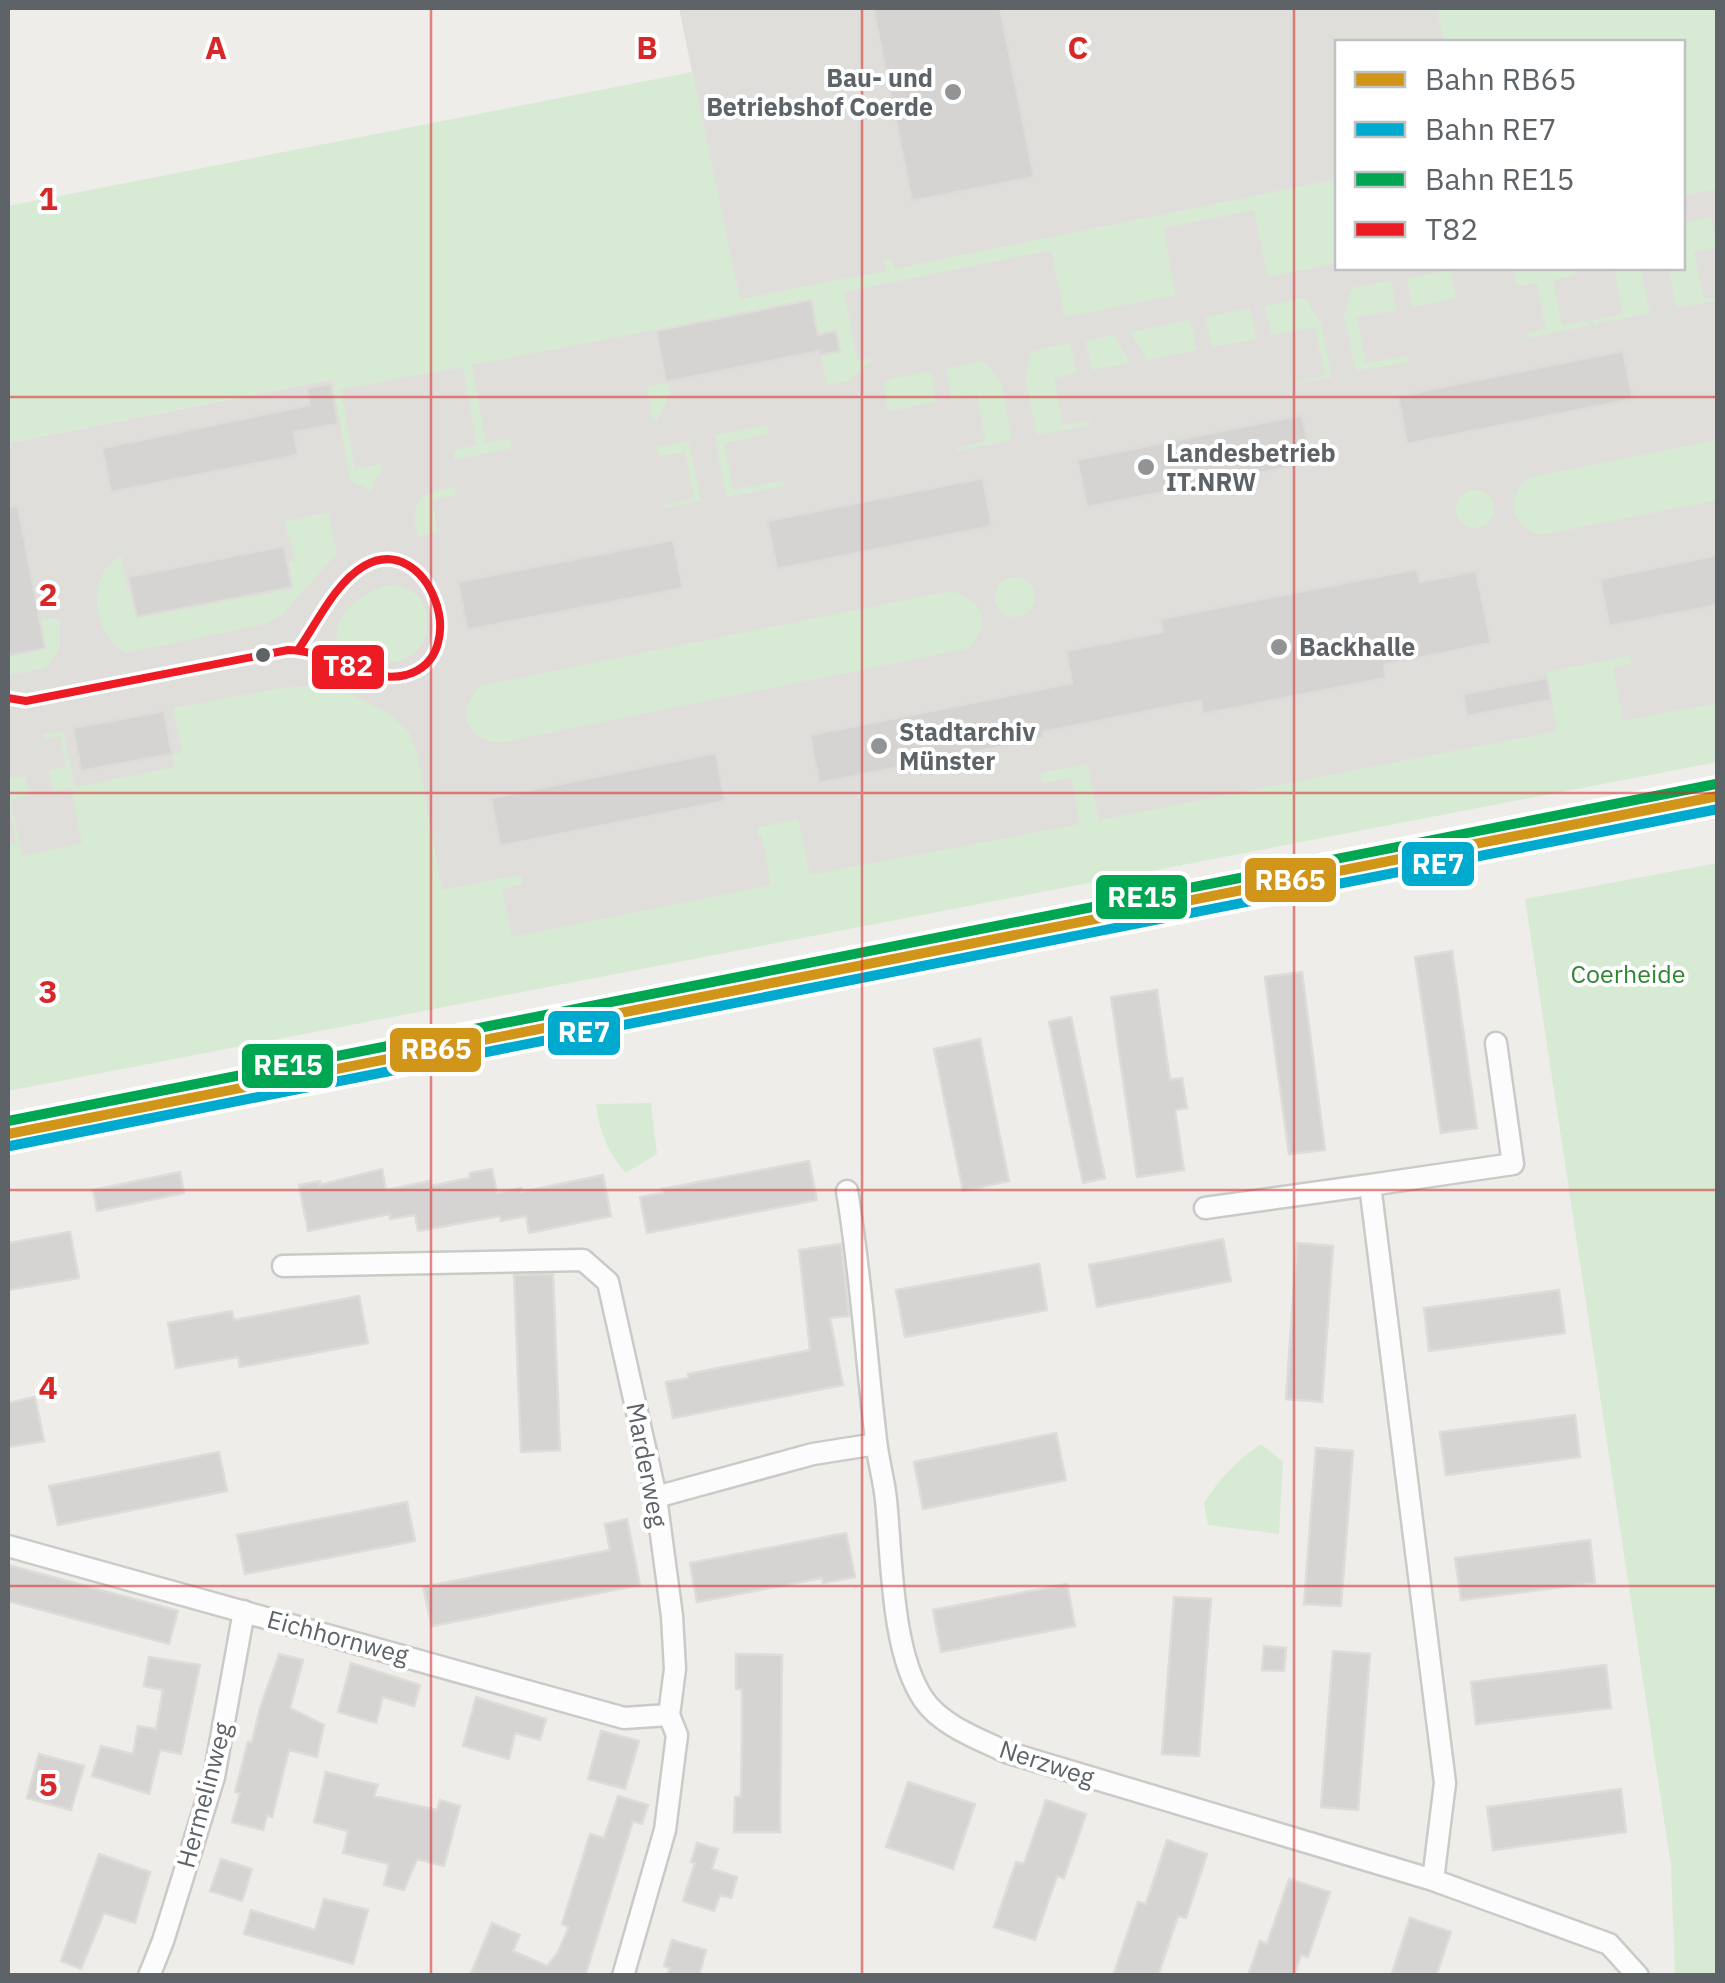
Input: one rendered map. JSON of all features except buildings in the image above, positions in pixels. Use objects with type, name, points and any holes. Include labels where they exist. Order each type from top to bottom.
[{"type":"street","points":[[1206,1208],[1513,1164],[1496,1043]]},
{"type":"street","points":[[1370,1185],[1445,1783],[1432,1880]]},
{"type":"street","name":"Nerzweg","points":[[847,1192],[859,1257],[876,1444],[886,1494],[897,1609],[908,1666],[924,1702],[952,1725],[1006,1752],[1432,1880],[1610,1944],[1638,1976]]},
{"type":"street","name":"Marderweg","points":[[283,1266],[583,1260],[608,1282],[656,1497],[672,1616],[674,1668],[669,1715],[677,1735],[666,1830],[623,1976]]},
{"type":"street","points":[[656,1497],[813,1454],[876,1444]]},
{"type":"street","name":"Eichhornweg","points":[[8,1546],[624,1718],[669,1715]]},
{"type":"street","name":"Hermelinweg","points":[[149,1976],[214,1777],[244,1611]]},
{"type":"shaded area","points":[[679,8],[1717,8],[1717,731],[8,1066],[8,443],[739,299]]},
{"type":"green space","points":[[1437,8],[1717,8],[1717,189],[1685,196],[1685,40],[1444,40]]},
{"type":"green space","points":[[692,72],[740,299],[886,271],[884,259],[891,258],[894,269],[1335,179],[1335,263],[1268,277],[1254,210],[1163,228],[1176,295],[1065,317],[1051,250],[844,292],[857,360],[874,359],[848,381],[827,385],[821,355],[839,351],[836,332],[818,335],[810,300],[656,331],[670,393],[653,421],[647,387],[665,383],[654,330],[472,365],[486,443],[510,439],[511,448],[455,460],[453,451],[477,445],[463,367],[341,389],[355,469],[380,464],[382,474],[373,480],[372,491],[350,481],[332,379],[8,443],[8,206]]},
{"type":"green space","points":[[1711,217],[1717,247],[1694,252],[1704,299],[1717,300],[1677,308],[1668,270],[1685,270],[1685,223]]},
{"type":"green space","points":[[1451,270],[1456,298],[1412,307],[1407,278]]},
{"type":"green space","points":[[1514,270],[1574,270],[1575,275],[1553,280],[1562,325],[1589,321],[1589,325],[1528,338],[1527,333],[1546,329],[1537,283],[1517,286]]},
{"type":"green space","points":[[1614,270],[1641,270],[1650,313],[1594,324],[1593,320],[1623,314]]},
{"type":"green space","points":[[1391,281],[1396,310],[1357,317],[1366,363],[1408,356],[1409,362],[1358,371],[1344,315],[1352,288]]},
{"type":"green space","points":[[1305,298],[1321,323],[1332,377],[1279,387],[1325,375],[1315,327],[1272,335],[1265,306]]},
{"type":"green space","points":[[1250,308],[1256,339],[1212,347],[1206,317]]},
{"type":"green space","points":[[1190,320],[1197,350],[1147,360],[1131,332]]},
{"type":"green space","points":[[1114,335],[1130,363],[1092,370],[1086,341]]},
{"type":"green space","points":[[1070,343],[1076,373],[1054,378],[1063,425],[1089,421],[1090,425],[1037,435],[1025,377],[1032,351]]},
{"type":"green space","points":[[984,361],[1001,383],[1012,440],[957,451],[986,441],[977,395],[952,399],[946,369]]},
{"type":"green space","points":[[931,371],[936,402],[889,411],[883,385],[891,379]]},
{"type":"green space","points":[[768,425],[769,434],[724,443],[733,490],[783,481],[784,486],[726,497],[715,435]]},
{"type":"green space","points":[[1717,440],[1717,500],[1540,535],[1523,525],[1514,511],[1516,494],[1528,478]]},
{"type":"green space","points":[[689,441],[701,501],[665,508],[664,505],[694,498],[685,452],[659,456],[657,447]]},
{"type":"green space","points":[[455,487],[456,495],[433,500],[437,531],[419,537],[415,515],[420,500]]},
{"type":"green space","points":[[1475,490],[1489,495],[1494,509],[1489,523],[1475,528],[1461,523],[1456,509],[1461,495]]},
{"type":"green space","points":[[328,513],[337,553],[282,615],[264,624],[125,653],[106,632],[97,604],[98,590],[109,565],[121,556],[137,617],[292,587],[287,563],[296,560],[284,521]]},
{"type":"green space","points":[[1015,577],[1029,583],[1035,597],[1029,611],[1015,617],[1001,611],[995,597],[1001,583]]},
{"type":"green space","points":[[389,585],[408,590],[421,600],[427,630],[421,645],[408,657],[389,662],[365,660],[348,653],[339,644],[340,621],[360,599]]},
{"type":"green space","points":[[950,591],[970,599],[980,612],[980,629],[969,648],[498,743],[478,735],[468,722],[468,705],[480,686]]},
{"type":"green space","points":[[60,618],[60,647],[46,668],[8,675],[8,656],[44,648],[40,621]]},
{"type":"green space","points":[[1630,656],[1632,663],[1613,668],[1623,721],[1718,703],[1717,762],[8,1091],[8,845],[16,843],[8,779],[25,776],[29,796],[11,800],[22,856],[82,843],[71,788],[53,791],[49,771],[66,767],[60,736],[44,739],[43,735],[63,731],[75,787],[175,767],[173,755],[182,752],[173,708],[281,688],[318,686],[348,693],[388,713],[409,732],[418,757],[442,890],[521,875],[523,884],[502,889],[512,937],[771,885],[757,828],[798,819],[810,875],[1080,824],[1072,778],[1042,783],[1041,773],[1087,764],[1099,820],[1557,731],[1546,672]]},
{"type":"green space","name":"Coerheide","points":[[1717,863],[1718,1975],[1675,1976],[1671,1866],[1525,899]]},
{"type":"green space","points":[[651,1103],[657,1154],[626,1173],[605,1141],[596,1104]]},
{"type":"green space","points":[[1261,1444],[1283,1462],[1279,1534],[1208,1525],[1204,1503],[1229,1470]]},
{"type":"rail line","name":"RE15","points":[[8,1121],[1716,784]]},
{"type":"rail line","name":"RB65","points":[[8,1134],[1718,796]]},
{"type":"rail line","name":"RE7","points":[[10,1146],[1718,809]]},
{"type":"transit line","name":"T82","points":[[8,698],[26,701],[288,650],[318,655],[376,675],[406,675],[427,663],[438,645],[440,622],[435,600],[424,579],[407,565],[387,559],[364,566],[335,593],[298,650]]},
{"type":"place","name":"Bau- und Betriebshof Coerde","points":[[953,92]]},
{"type":"place","name":"Landesbetrieb IT.NRW","points":[[1146,467]]},
{"type":"place","name":"Backhalle","points":[[1279,647]]},
{"type":"place","name":"Stadtarchiv Münster","points":[[879,746]]}]
